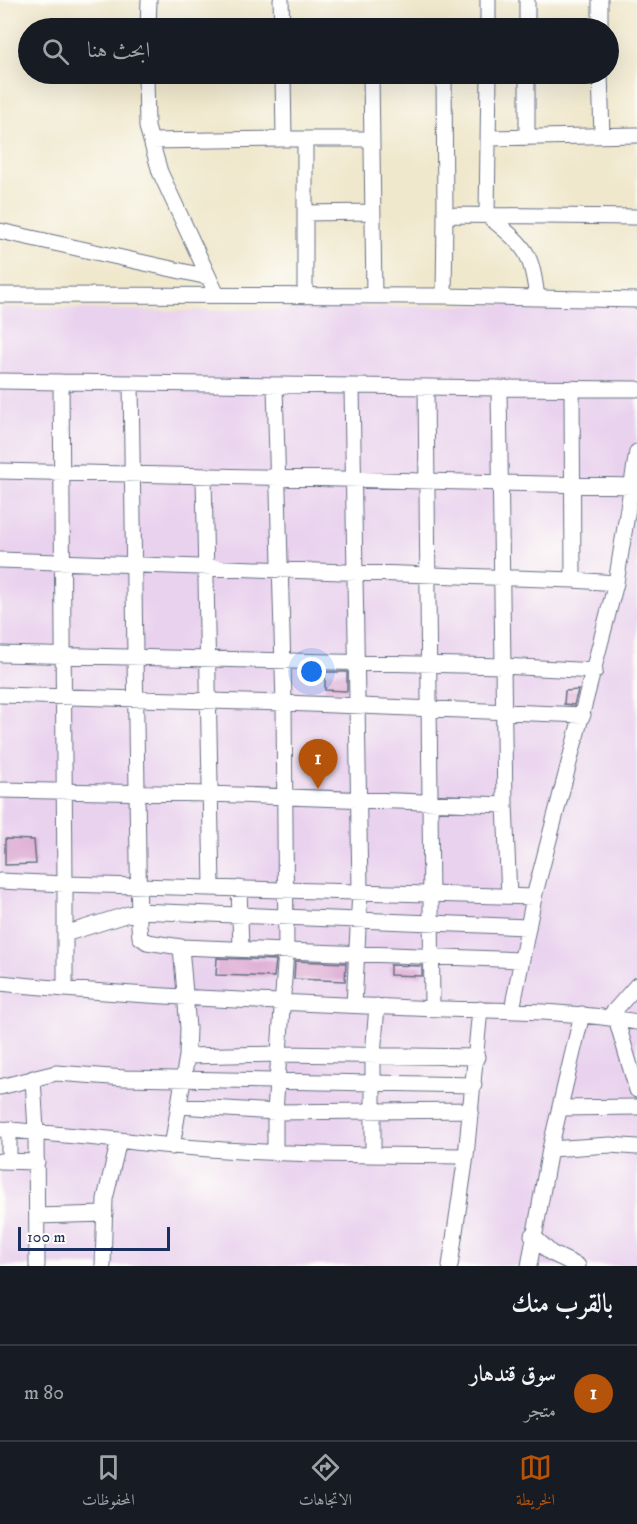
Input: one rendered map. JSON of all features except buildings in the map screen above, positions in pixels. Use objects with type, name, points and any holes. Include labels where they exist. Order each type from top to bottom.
[{"type":"street","points":[[148,18],[149,0]]},
{"type":"street","points":[[281,0],[282,18]]},
{"type":"street","points":[[488,0],[488,18]]},
{"type":"street","points":[[527,0],[527,18]]},
{"type":"street","points":[[600,0],[600,18]]},
{"type":"street","points":[[146,84],[145,107],[151,141],[164,180],[217,295]]},
{"type":"street","points":[[283,84],[284,139]]},
{"type":"street","points":[[371,84],[374,296]]},
{"type":"street","points":[[444,84],[444,296]]},
{"type":"street","points":[[489,84],[488,215],[526,249],[533,266],[537,298]]},
{"type":"street","points":[[527,84],[527,138]]},
{"type":"street","points":[[600,84],[602,135]]},
{"type":"street","points":[[488,138],[637,135]]},
{"type":"street","points":[[151,141],[372,139]]},
{"type":"street","points":[[304,140],[305,296]]},
{"type":"street","points":[[305,213],[373,212]]},
{"type":"street","points":[[445,215],[637,217]]},
{"type":"street","points":[[0,231],[208,277]]},
{"type":"street","points":[[0,295],[444,296],[637,300]]},
{"type":"street","points":[[0,381],[637,389]]},
{"type":"street","points":[[61,382],[65,696],[65,989]]},
{"type":"street","points":[[131,383],[140,937],[147,942],[181,947],[521,960]]},
{"type":"street","points":[[275,386],[284,703],[286,950],[275,1112],[275,1153]]},
{"type":"street","points":[[352,386],[360,891],[354,1005]]},
{"type":"street","points":[[426,387],[430,574],[432,1008]]},
{"type":"street","points":[[499,388],[503,711],[509,896]]},
{"type":"street","points":[[573,388],[575,485],[573,580]]},
{"type":"street","points":[[512,1011],[534,897],[595,671],[616,583],[637,452]]},
{"type":"street","points":[[0,471],[632,486]]},
{"type":"street","points":[[204,476],[212,887]]},
{"type":"street","points":[[0,560],[354,571],[616,583]]},
{"type":"street","points":[[0,654],[208,661],[503,666],[595,671]]},
{"type":"street","points":[[0,695],[583,715]]},
{"type":"street","points":[[0,790],[358,798],[505,805]]},
{"type":"street","points":[[0,881],[534,897]]},
{"type":"street","points":[[239,888],[240,948]]},
{"type":"street","points":[[65,934],[138,911],[285,919],[528,927]]},
{"type":"street","points":[[172,1147],[187,1056],[187,999],[181,947]]},
{"type":"street","points":[[0,983],[187,999],[582,1014],[637,1022]]},
{"type":"street","points":[[613,1017],[637,985]]},
{"type":"street","points":[[374,1155],[373,1055],[377,1006]]},
{"type":"street","points":[[450,1266],[466,1156],[480,1009]]},
{"type":"street","points":[[529,1266],[532,1235],[550,1149],[582,1014]]},
{"type":"street","points":[[613,1017],[637,1090]]},
{"type":"street","points":[[187,1056],[280,1054],[477,1057]]},
{"type":"street","points":[[0,1087],[56,1073],[183,1079],[474,1085]]},
{"type":"street","points":[[33,1078],[36,1131],[37,1266]]},
{"type":"street","points":[[179,1106],[275,1112],[471,1110]]},
{"type":"street","points":[[560,1108],[637,1107]]},
{"type":"street","points":[[36,1162],[4,1161],[5,1129],[172,1147],[275,1153],[466,1156]]},
{"type":"street","points":[[103,1266],[106,1188],[119,1140]]},
{"type":"street","points":[[550,1149],[610,1145],[637,1147]]},
{"type":"street","points":[[37,1216],[105,1214]]},
{"type":"street","points":[[532,1235],[551,1253],[578,1266]]},
{"type":"shaded area","points":[[637,302],[637,1266],[0,1266],[0,307],[165,311]]},
{"type":"place","name":"سوق قندهار","points":[[318,789]]}]
